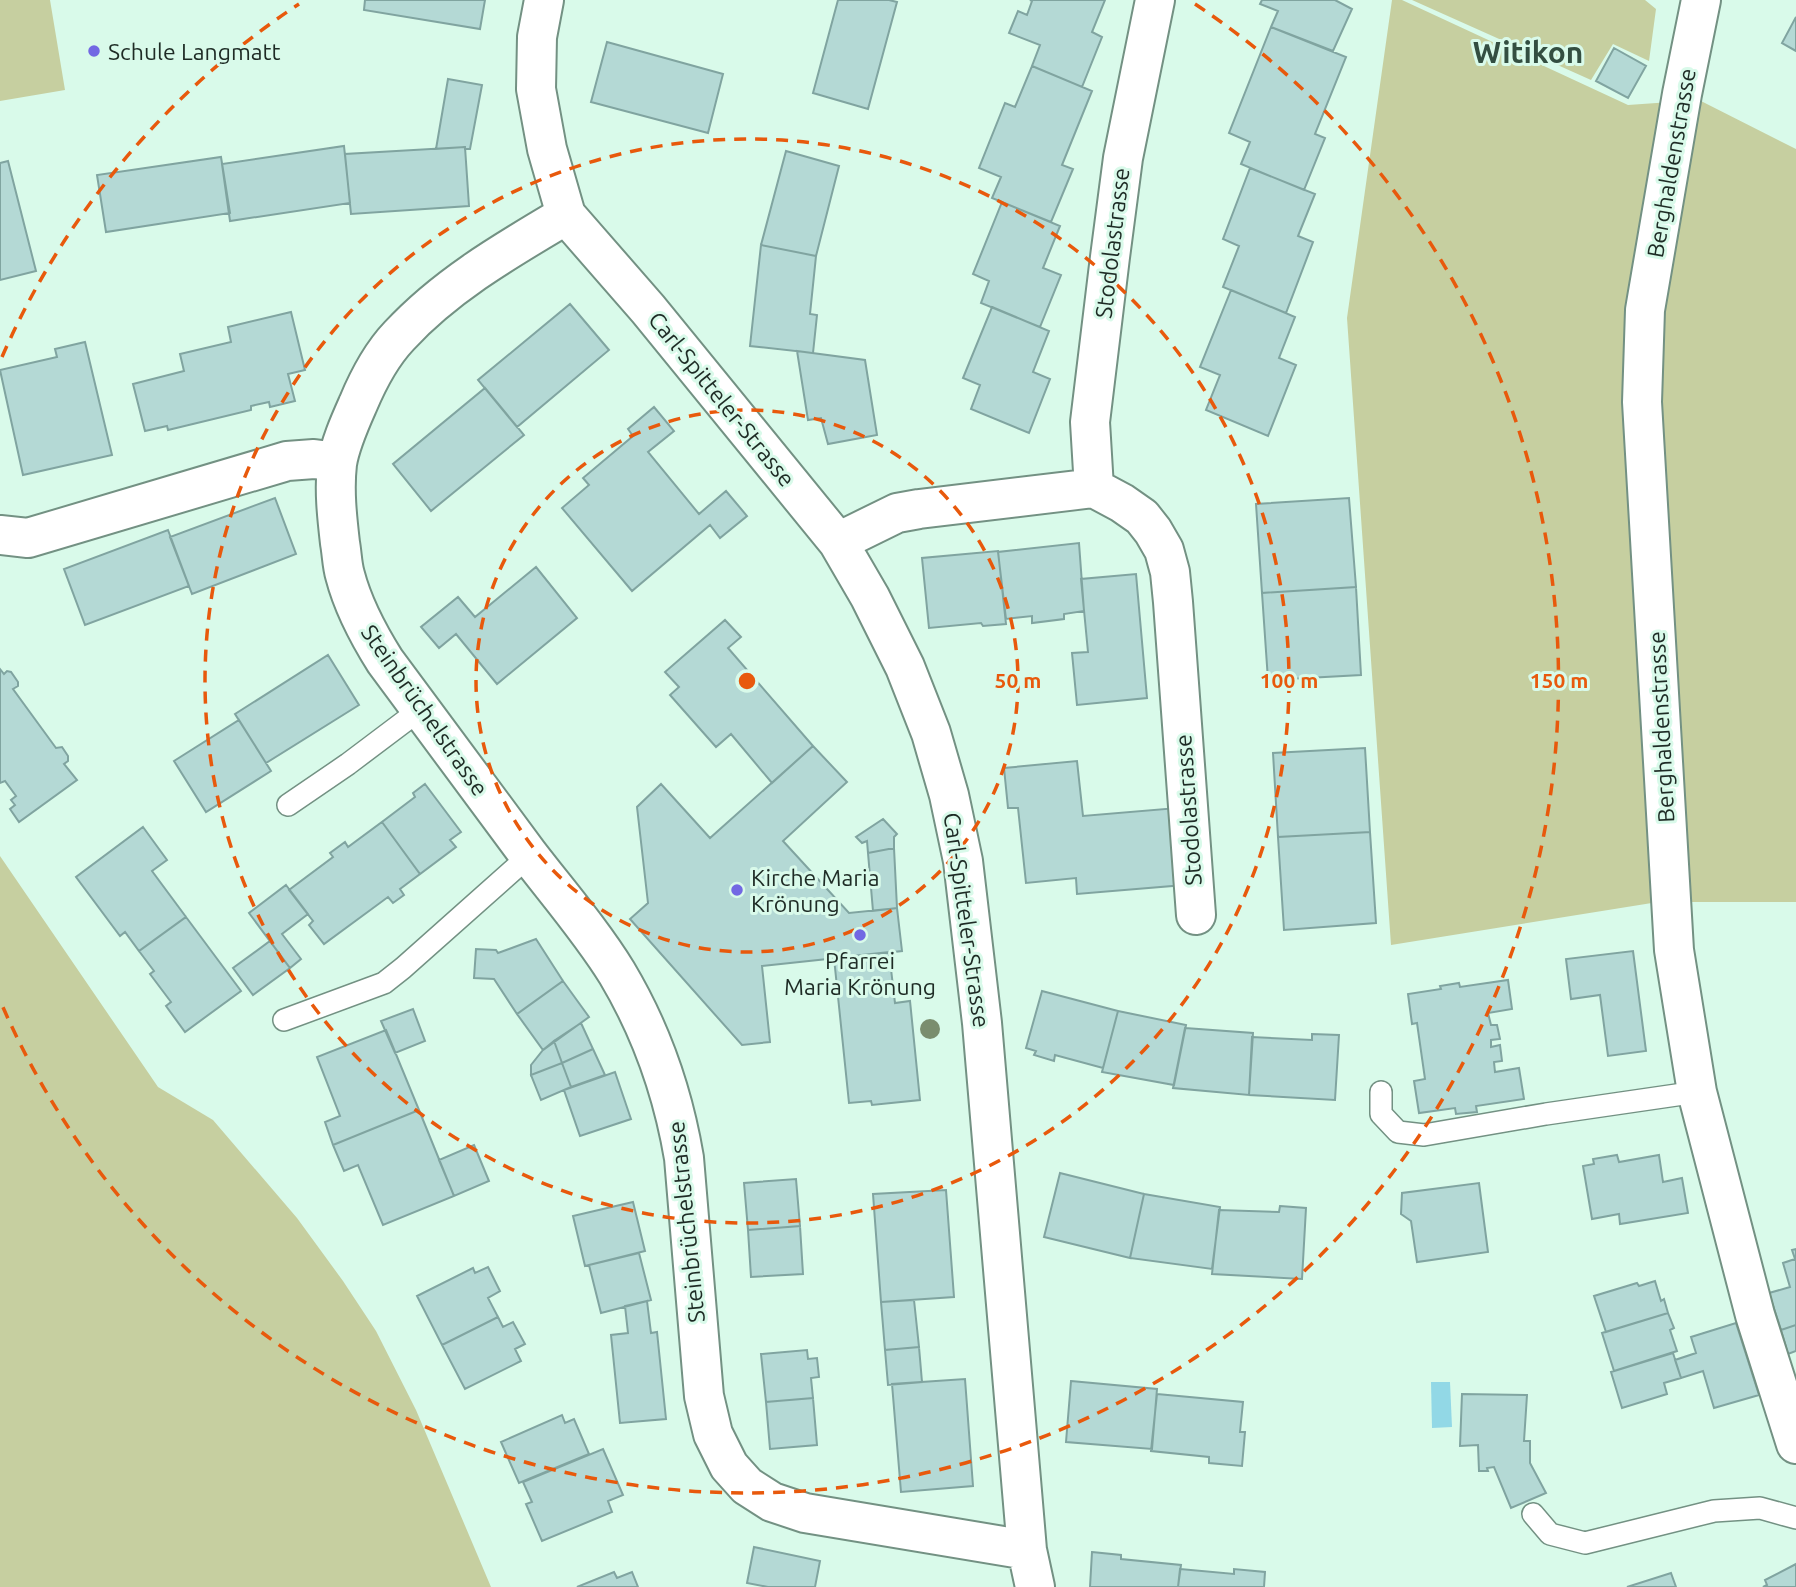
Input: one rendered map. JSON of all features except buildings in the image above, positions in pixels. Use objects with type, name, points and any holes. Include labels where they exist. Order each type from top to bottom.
[{"type":"street","name":"Carl-Spitteler-Strasse","points":[[544,0],[537,37],[536,89],[547,149],[566,215],[648,309],[838,542],[870,597],[905,667],[931,733],[949,794],[963,861],[982,1023],[1027,1550],[1035,1587]]},
{"type":"street","name":"Stodolastrasse","points":[[1155,0],[1123,158],[1090,422],[1094,488],[1142,517],[1164,550],[1170,572],[1196,915]]},
{"type":"street","name":"Berghaldenstrasse","points":[[1701,0],[1645,310],[1642,402],[1674,950],[1697,1092],[1755,1315],[1796,1444]]},
{"type":"street","name":"Steinbrüchelstrasse","points":[[566,215],[450,290],[397,338],[367,381],[337,462],[336,510],[344,573],[371,639],[529,856],[586,929],[617,973],[642,1019],[662,1068],[680,1136],[704,1395],[713,1434],[729,1466],[747,1486],[772,1502],[805,1513],[1027,1550]]},
{"type":"street","points":[[0,535],[28,538],[287,461],[314,459],[337,462]]},
{"type":"street","points":[[838,542],[897,513],[1094,488]]},
{"type":"lane","points":[[288,805],[421,709]]},
{"type":"lane","points":[[284,1020],[384,983],[529,856]]},
{"type":"lane","points":[[1381,1092],[1381,1114],[1398,1132],[1424,1136],[1546,1114],[1697,1092]]},
{"type":"lane","points":[[1533,1514],[1550,1534],[1585,1543],[1714,1511],[1760,1508],[1796,1518]]},
{"type":"green space","points":[[0,0],[50,0],[65,90],[0,101]]},
{"type":"green space","points":[[1392,0],[1402,0],[1628,105],[1699,100],[1796,149],[1796,902],[1658,902],[1391,945],[1347,318]]},
{"type":"green space","points":[[1412,0],[1645,0],[1656,9],[1649,61],[1613,44],[1591,80]]},
{"type":"green space","points":[[0,856],[158,1087],[213,1120],[297,1218],[343,1281],[376,1331],[416,1410],[491,1587],[0,1587]]},
{"type":"water","points":[[1431,1382],[1450,1382],[1452,1427],[1432,1428]]},
{"type":"place","name":"Schule Langmatt","points":[[94,51]]},
{"type":"place","name":"Kirche Maria Krönung","points":[[737,890]]},
{"type":"place","name":"Pfarrei Maria Krönung","points":[[860,935]]},
{"type":"district","name":"Witikon","points":[[1528,52]]}]
